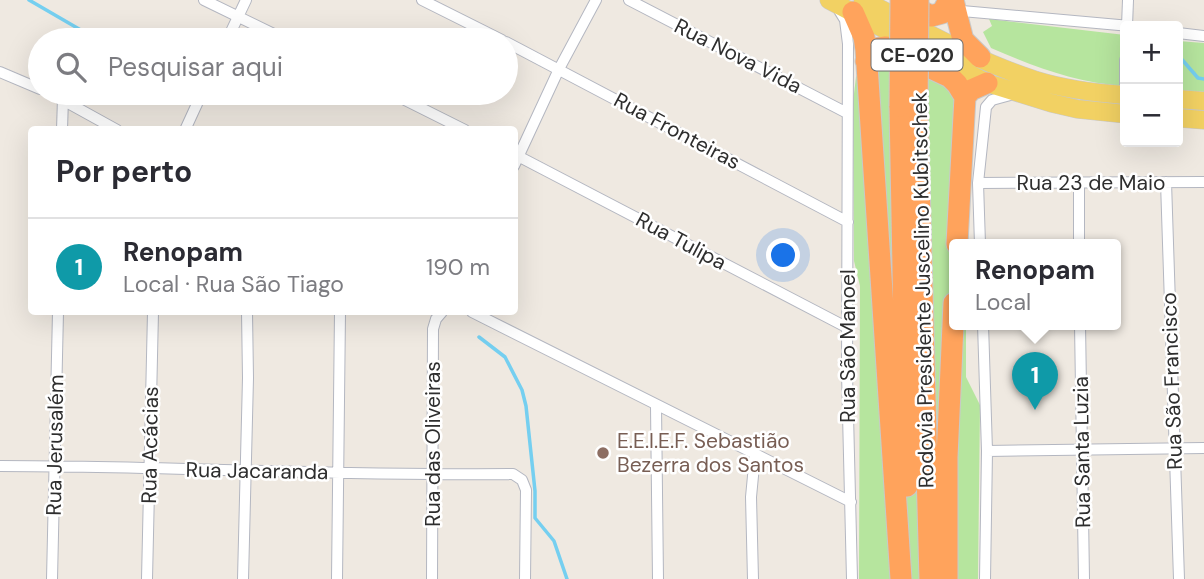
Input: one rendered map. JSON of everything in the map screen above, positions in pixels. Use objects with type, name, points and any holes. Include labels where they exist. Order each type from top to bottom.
[{"type":"highway","points":[[899,0],[931,16],[942,13],[952,2]]},
{"type":"highway","name":"Rodovia Presidente Juscelino Kubitschek","points":[[899,0],[909,108],[930,579]]},
{"type":"highway","name":"Rodovia Presidente Juscelino Kubitschek","points":[[908,579],[909,108],[918,0]]},
{"type":"highway","points":[[952,2],[963,40],[979,57]]},
{"type":"highway","points":[[854,4],[864,37],[866,61],[897,551],[901,579]]},
{"type":"highway","points":[[866,61],[873,49],[886,47],[950,77],[965,97],[957,239]]},
{"type":"highway","points":[[965,97],[971,90],[987,83]]},
{"type":"highway","points":[[947,579],[947,457],[953,330]]},
{"type":"main road","points":[[830,0],[854,4],[1006,69],[1053,85],[1120,94]]},
{"type":"main road","points":[[854,4],[883,29],[987,83],[1017,94],[1077,109],[1120,113]]},
{"type":"main road","points":[[1183,99],[1204,101]]},
{"type":"main road","points":[[1183,118],[1204,120]]},
{"type":"street","points":[[204,0],[262,28]]},
{"type":"street","points":[[232,28],[246,0]]},
{"type":"street","name":"Rua Fronteiras","points":[[422,0],[478,28]]},
{"type":"street","points":[[518,155],[596,0]]},
{"type":"street","name":"Rua Nova Vida","points":[[628,0],[847,113]]},
{"type":"street","name":"Rua São Manoel","points":[[830,0],[840,10],[848,31],[847,373],[852,579]]},
{"type":"street","points":[[1128,0],[1128,21]]},
{"type":"street","points":[[952,2],[962,11],[1120,25]]},
{"type":"street","points":[[1183,34],[1204,36]]},
{"type":"street","name":"Rua Fronteiras","points":[[518,48],[848,222]]},
{"type":"street","points":[[0,72],[28,84]]},
{"type":"street","points":[[980,239],[978,183],[986,107],[992,100],[1017,94]]},
{"type":"street","points":[[62,126],[63,105]]},
{"type":"street","points":[[75,105],[110,126]]},
{"type":"street","points":[[187,126],[196,105]]},
{"type":"street","points":[[415,105],[457,126]]},
{"type":"street","name":"Rua Tulipa","points":[[518,160],[848,328]]},
{"type":"street","name":"Rua 23 de Maio","points":[[978,183],[1204,182]]},
{"type":"street","points":[[1079,183],[1079,239]]},
{"type":"street","name":"Rua São Francisco","points":[[1166,183],[1179,579]]},
{"type":"street","name":"Rua Jerusalém","points":[[52,579],[58,315]]},
{"type":"street","name":"Rua Acácias","points":[[147,579],[153,315]]},
{"type":"street","points":[[243,579],[247,315]]},
{"type":"street","points":[[337,579],[340,315]]},
{"type":"street","name":"Rua das Oliveiras","points":[[432,579],[433,329],[439,315]]},
{"type":"street","points":[[478,315],[850,502]]},
{"type":"street","points":[[983,330],[987,451],[985,579]]},
{"type":"street","name":"Rua Santa Luzia","points":[[1080,330],[1084,579]]},
{"type":"street","points":[[656,406],[658,579]]},
{"type":"street","points":[[987,451],[1204,448]]},
{"type":"street","points":[[753,579],[751,497],[755,455]]},
{"type":"street","name":"Rua Jacaranda","points":[[0,466],[433,475],[513,474],[522,480],[526,490],[525,579]]},
{"type":"green space","points":[[989,19],[1120,34],[1120,85],[1056,73],[991,48],[983,32],[992,26]]},
{"type":"green space","points":[[1183,41],[1204,43],[1204,92],[1183,90]]},
{"type":"green space","points":[[873,49],[953,87],[963,130],[954,239],[949,239],[949,330],[966,330],[966,377],[980,405],[978,579],[859,579],[860,286],[854,261],[853,102],[856,77]]},
{"type":"waterway","points":[[29,0],[77,28]]},
{"type":"waterway","points":[[1183,61],[1198,78],[1204,79]]},
{"type":"waterway","points":[[479,337],[505,357],[522,390],[535,491],[535,518],[554,541],[567,579]]},
{"type":"place","name":"Renopam","points":[[1035,410]]},
{"type":"place","name":"E.E.I.E.F. Sebastião Bezerra dos Santos","points":[[603,453]]}]
